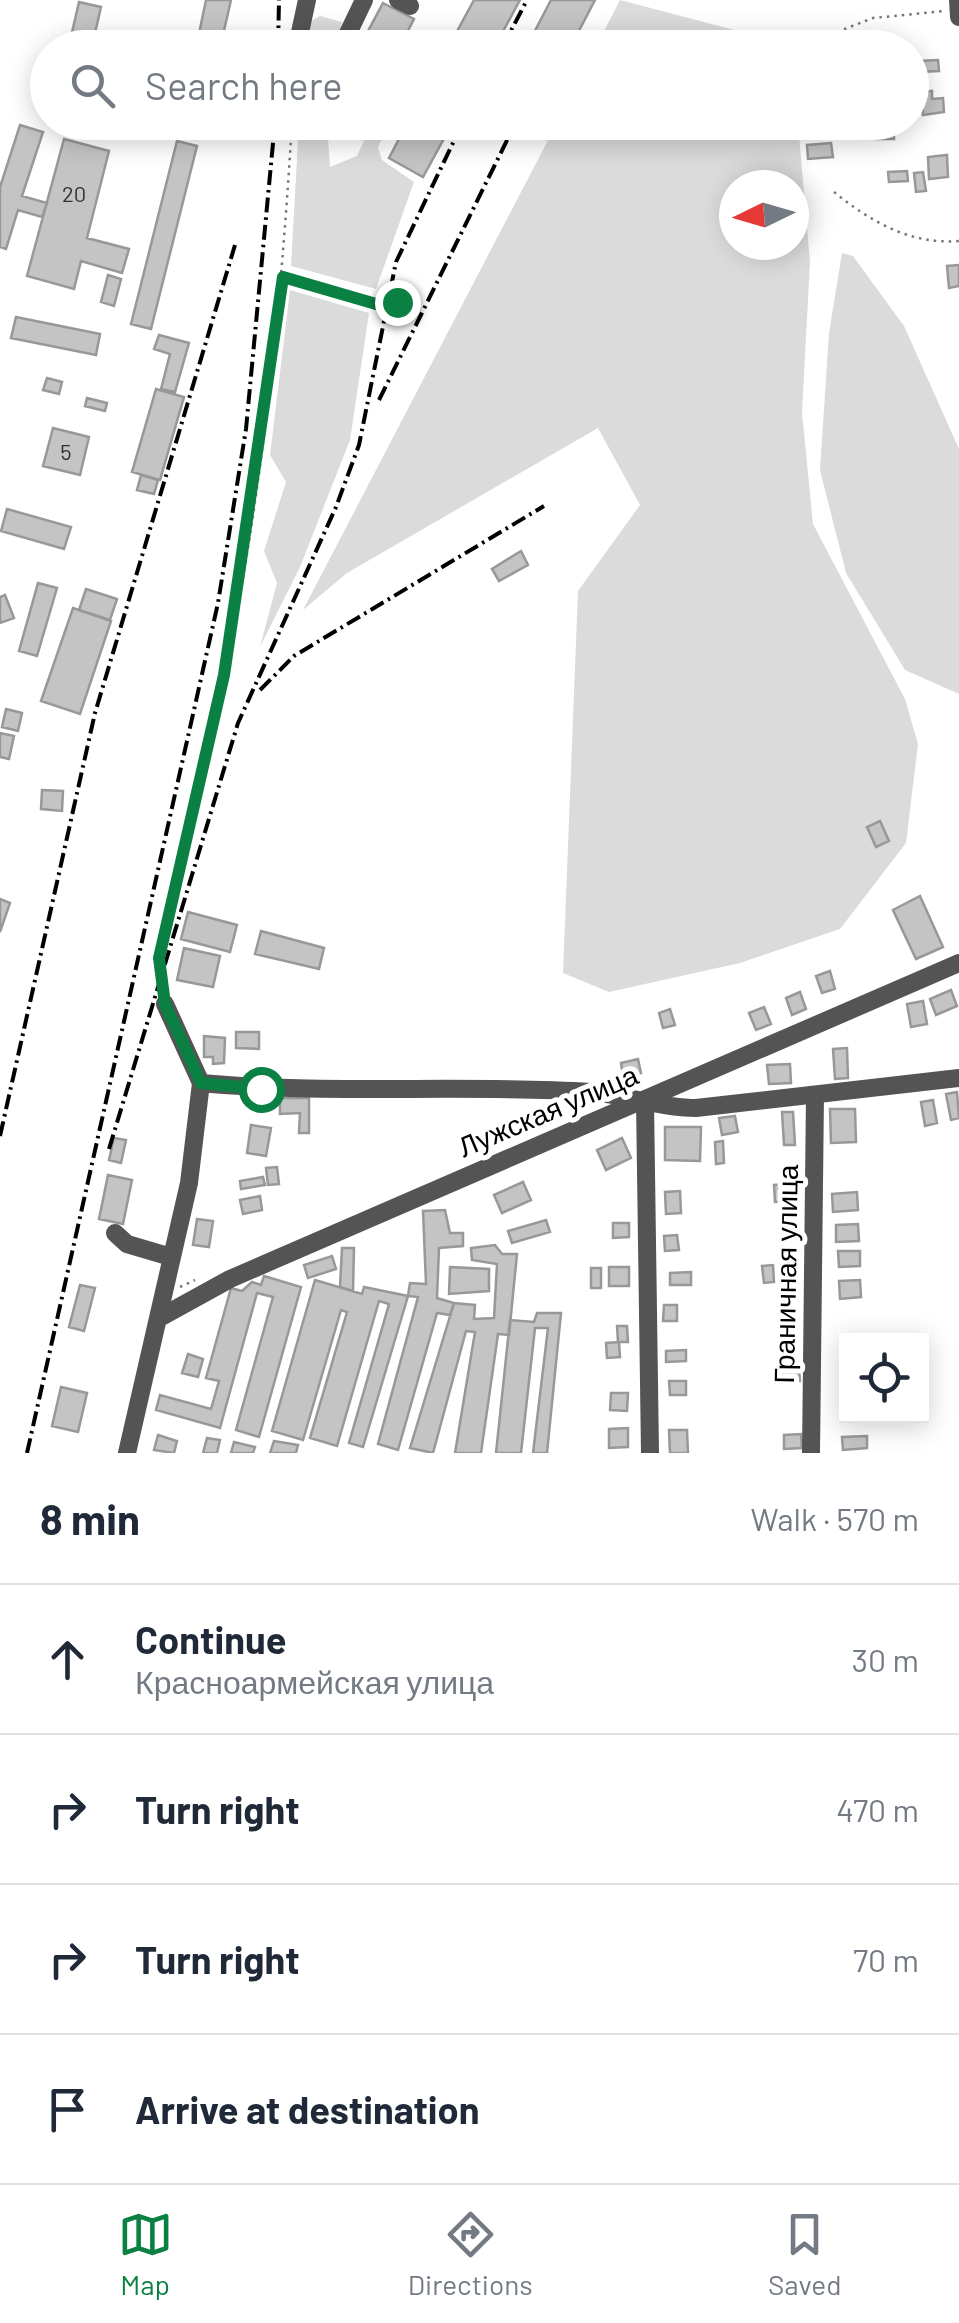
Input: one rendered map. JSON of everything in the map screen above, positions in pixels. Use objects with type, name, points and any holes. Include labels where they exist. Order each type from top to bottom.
[{"type":"street","points":[[301,30],[307,0]]},
{"type":"street","points":[[349,30],[364,0]]},
{"type":"street","points":[[958,0],[959,14]]},
{"type":"street","name":"Лужская улица","points":[[162,1317],[263,1264],[959,962]]},
{"type":"street","points":[[126,1453],[162,1317],[171,1257],[189,1183],[201,1083],[165,1004]]},
{"type":"street","points":[[201,1083],[261,1089],[593,1092],[663,1108],[696,1108],[959,1078]]},
{"type":"street","name":"Граничная улица","points":[[811,1453],[816,1095]]},
{"type":"street","points":[[644,1101],[650,1453]]},
{"type":"street","points":[[114,1234],[127,1244],[171,1257]]},
{"type":"path","points":[[842,30],[908,11],[959,14]]},
{"type":"path","points":[[165,1004],[159,958],[224,675],[283,277],[291,140]]},
{"type":"path","points":[[834,192],[868,219],[925,242],[959,241]]},
{"type":"path","points":[[283,277],[376,304],[397,302]]},
{"type":"shaded area","points":[[620,0],[734,30],[605,30]]},
{"type":"shaded area","points":[[320,16],[342,22],[340,30],[303,30]]},
{"type":"shaded area","points":[[298,140],[328,140],[330,167],[357,156],[364,140],[382,140],[378,147],[382,160],[414,182],[376,289],[291,266]]},
{"type":"shaded area","points":[[548,140],[799,140],[802,170],[719,170],[719,260],[809,260],[809,250],[810,262],[802,412],[813,524],[905,699],[918,744],[906,843],[840,929],[740,963],[609,992],[563,973],[578,591],[640,505],[598,428],[347,573],[303,610]]},
{"type":"shaded area","points":[[842,253],[853,256],[904,326],[959,449],[959,694],[905,670],[846,573],[820,470],[829,333]]},
{"type":"shaded area","points":[[290,290],[369,313],[350,440],[300,567],[260,647],[277,583],[264,551],[286,482],[270,455]]},
{"type":"building","points":[[206,0],[231,0],[224,30],[200,30]]},
{"type":"building","points":[[474,0],[520,0],[504,30],[458,30]]},
{"type":"building","points":[[551,0],[595,0],[579,30],[535,30]]},
{"type":"building","points":[[79,2],[101,7],[96,30],[73,30]]},
{"type":"building","points":[[383,3],[414,19],[408,30],[369,30]]},
{"type":"building","points":[[929,60],[938,60],[939,71],[929,72]]},
{"type":"building","points":[[929,91],[932,99],[943,98],[944,112],[929,114]]},
{"type":"building","points":[[20,125],[30,128],[30,140],[40,140],[22,196],[47,203],[42,217],[18,210],[6,249],[0,247],[0,187]]},
{"type":"building","points":[[64,140],[109,151],[87,238],[129,249],[122,273],[81,261],[74,289],[27,276]]},
{"type":"building","points":[[398,140],[443,140],[423,177],[389,158]]},
{"type":"building","points":[[177,141],[197,146],[151,329],[131,324]]},
{"type":"building","points":[[831,143],[833,157],[808,159],[807,145]]},
{"type":"building","points":[[947,155],[948,177],[929,179],[928,157]]},
{"type":"building","points":[[907,171],[908,181],[889,182],[888,172]]},
{"type":"building","points":[[923,172],[926,191],[916,192],[914,173]]},
{"type":"building","points":[[959,265],[959,286],[949,288],[947,266]]},
{"type":"building","points":[[108,275],[121,279],[114,306],[101,302]]},
{"type":"building","points":[[16,317],[100,334],[96,355],[11,338]]},
{"type":"building","points":[[159,335],[189,343],[175,392],[161,389],[170,354],[154,349]]},
{"type":"building","points":[[47,378],[62,382],[59,394],[43,390]]},
{"type":"building","points":[[156,389],[184,397],[160,480],[132,472]]},
{"type":"building","points":[[87,398],[107,403],[105,411],[85,406]]},
{"type":"building","points":[[53,428],[89,437],[80,475],[43,466]]},
{"type":"building","points":[[141,475],[158,480],[154,494],[137,490]]},
{"type":"building","points":[[7,509],[71,527],[64,549],[1,531]]},
{"type":"building","points":[[521,551],[528,565],[499,581],[492,569]]},
{"type":"building","points":[[38,583],[57,588],[37,656],[19,651]]},
{"type":"building","points":[[86,589],[117,599],[110,620],[79,610]]},
{"type":"building","points":[[5,595],[14,618],[0,623],[0,597]]},
{"type":"building","points":[[73,608],[111,621],[80,714],[41,701]]},
{"type":"building","points":[[6,709],[22,713],[18,731],[2,727]]},
{"type":"building","points":[[0,733],[14,736],[9,759],[0,757]]},
{"type":"building","points":[[42,790],[63,791],[62,811],[41,809]]},
{"type":"building","points":[[880,821],[889,841],[876,847],[867,827]]},
{"type":"building","points":[[920,896],[943,947],[916,959],[893,910]]},
{"type":"building","points":[[0,899],[10,903],[0,932]]},
{"type":"building","points":[[188,912],[237,925],[230,952],[181,939]]},
{"type":"building","points":[[261,931],[324,948],[319,969],[255,954]]},
{"type":"building","points":[[184,948],[220,956],[213,987],[177,980]]},
{"type":"building","points":[[830,971],[835,989],[822,993],[816,976]]},
{"type":"building","points":[[951,990],[957,1006],[936,1015],[930,999]]},
{"type":"building","points":[[800,992],[806,1009],[792,1015],[786,998]]},
{"type":"building","points":[[923,1001],[927,1024],[911,1027],[907,1004]]},
{"type":"building","points":[[764,1007],[771,1024],[756,1030],[749,1013]]},
{"type":"building","points":[[670,1009],[675,1025],[663,1028],[659,1013]]},
{"type":"building","points":[[236,1032],[259,1032],[259,1049],[236,1048]]},
{"type":"building","points":[[204,1036],[225,1038],[224,1063],[213,1064],[213,1057],[204,1057]]},
{"type":"building","points":[[847,1048],[848,1078],[835,1079],[833,1049]]},
{"type":"building","points":[[638,1059],[641,1073],[623,1077],[621,1063]]},
{"type":"building","points":[[790,1064],[791,1083],[769,1084],[767,1065]]},
{"type":"building","points":[[957,1092],[959,1118],[951,1120],[946,1094]]},
{"type":"building","points":[[280,1098],[309,1098],[309,1133],[299,1133],[300,1113],[280,1114]]},
{"type":"building","points":[[933,1100],[937,1123],[925,1126],[921,1102]]},
{"type":"building","points":[[830,1109],[855,1109],[856,1142],[831,1143]]},
{"type":"building","points":[[782,1112],[793,1112],[795,1145],[784,1145]]},
{"type":"building","points":[[735,1116],[738,1132],[722,1135],[719,1118]]},
{"type":"building","points":[[251,1125],[271,1128],[266,1156],[247,1153]]},
{"type":"building","points":[[665,1127],[701,1127],[700,1161],[665,1160]]},
{"type":"building","points":[[114,1138],[126,1140],[121,1163],[109,1160]]},
{"type":"building","points":[[622,1138],[631,1158],[606,1170],[597,1150]]},
{"type":"building","points":[[723,1141],[724,1163],[716,1164],[715,1142]]},
{"type":"building","points":[[277,1167],[279,1184],[268,1185],[266,1168]]},
{"type":"building","points":[[108,1175],[132,1180],[123,1224],[99,1219]]},
{"type":"building","points":[[263,1177],[265,1185],[241,1189],[240,1181]]},
{"type":"building","points":[[523,1182],[531,1200],[502,1213],[494,1195]]},
{"type":"building","points":[[799,1183],[800,1200],[775,1202],[774,1185]]},
{"type":"building","points":[[680,1191],[681,1213],[666,1214],[665,1192]]},
{"type":"building","points":[[857,1192],[858,1210],[833,1212],[832,1194]]},
{"type":"building","points":[[260,1196],[262,1210],[243,1214],[240,1200]]},
{"type":"building","points":[[445,1210],[450,1233],[463,1233],[463,1246],[439,1248],[437,1298],[454,1303],[450,1315],[437,1313],[398,1450],[378,1444],[418,1297],[408,1296],[410,1283],[426,1284],[423,1211]]},
{"type":"building","points":[[197,1219],[213,1221],[209,1247],[193,1245]]},
{"type":"building","points":[[546,1220],[550,1232],[512,1243],[508,1231]]},
{"type":"building","points":[[613,1223],[629,1223],[629,1237],[613,1238]]},
{"type":"building","points":[[858,1224],[859,1241],[836,1242],[836,1225]]},
{"type":"building","points":[[677,1235],[679,1250],[665,1251],[664,1236]]},
{"type":"building","points":[[495,1245],[502,1254],[517,1254],[509,1335],[498,1334],[481,1453],[455,1453],[475,1332],[466,1331],[433,1453],[410,1448],[454,1303],[475,1305],[474,1319],[494,1318],[497,1264],[472,1260],[471,1248]]},
{"type":"building","points":[[342,1248],[354,1248],[353,1291],[340,1287]]},
{"type":"building","points":[[796,1251],[798,1271],[785,1272],[783,1252]]},
{"type":"building","points":[[838,1251],[860,1251],[860,1266],[839,1267]]},
{"type":"building","points":[[332,1256],[336,1269],[308,1278],[304,1265]]},
{"type":"building","points":[[773,1265],[774,1282],[764,1283],[762,1266]]},
{"type":"building","points":[[450,1267],[489,1269],[489,1291],[449,1294]]},
{"type":"building","points":[[609,1267],[629,1267],[629,1286],[609,1286]]},
{"type":"building","points":[[591,1268],[601,1268],[601,1288],[591,1288]]},
{"type":"building","points":[[691,1272],[691,1285],[670,1285],[670,1273]]},
{"type":"building","points":[[264,1276],[301,1287],[259,1437],[236,1430],[273,1297],[257,1293],[220,1428],[156,1410],[160,1395],[211,1409],[219,1381],[206,1378],[231,1288],[242,1291],[252,1282],[261,1285]]},
{"type":"building","points":[[315,1280],[362,1294],[364,1287],[408,1296],[363,1447],[349,1443],[389,1304],[379,1301],[337,1446],[310,1438],[347,1312],[341,1310],[303,1440],[272,1431]]},
{"type":"building","points":[[860,1280],[861,1297],[840,1299],[839,1281]]},
{"type":"building","points":[[80,1285],[95,1288],[84,1331],[69,1327]]},
{"type":"building","points":[[664,1305],[677,1305],[677,1321],[663,1321]]},
{"type":"building","points":[[537,1313],[561,1313],[547,1453],[533,1453],[548,1328],[535,1328],[521,1453],[496,1453],[510,1320],[534,1322]]},
{"type":"building","points":[[797,1313],[798,1325],[780,1326],[780,1314]]},
{"type":"building","points":[[617,1326],[627,1326],[628,1342],[618,1342]]},
{"type":"building","points":[[619,1342],[620,1357],[607,1358],[606,1343]]},
{"type":"building","points":[[686,1350],[686,1361],[666,1362],[666,1351]]},
{"type":"building","points":[[188,1354],[203,1359],[198,1377],[182,1373]]},
{"type":"building","points":[[779,1368],[799,1368],[800,1381],[779,1381]]},
{"type":"building","points":[[669,1381],[686,1381],[686,1395],[670,1395]]},
{"type":"building","points":[[61,1387],[87,1393],[78,1432],[52,1426]]},
{"type":"building","points":[[611,1393],[628,1393],[627,1411],[610,1410]]},
{"type":"building","points":[[628,1428],[628,1447],[609,1448],[609,1429]]},
{"type":"building","points":[[669,1430],[687,1430],[688,1453],[670,1453]]},
{"type":"building","points":[[801,1434],[802,1448],[784,1449],[784,1435]]},
{"type":"building","points":[[158,1435],[177,1441],[174,1453],[154,1450]]},
{"type":"building","points":[[867,1436],[867,1448],[843,1450],[842,1437]]},
{"type":"building","points":[[207,1438],[220,1440],[217,1453],[203,1453]]},
{"type":"building","points":[[274,1441],[298,1445],[296,1453],[270,1453]]},
{"type":"building","points":[[234,1442],[255,1447],[253,1453],[231,1453]]},
{"type":"railway","points":[[278,30],[279,0]]},
{"type":"railway","points":[[511,30],[527,0]]},
{"type":"railway","points":[[27,1453],[218,603],[246,429],[273,140]]},
{"type":"railway","points":[[109,1149],[238,723],[336,507],[359,445],[396,262],[454,140]]},
{"type":"railway","points":[[379,400],[507,140]]},
{"type":"railway","points":[[0,1136],[95,713],[235,245]]},
{"type":"railway","points":[[260,690],[294,656],[544,506]]},
{"type":"route","points":[[261,1089],[201,1083],[165,1004],[159,958],[224,675],[283,277],[376,304],[387,306],[397,302]]}]
